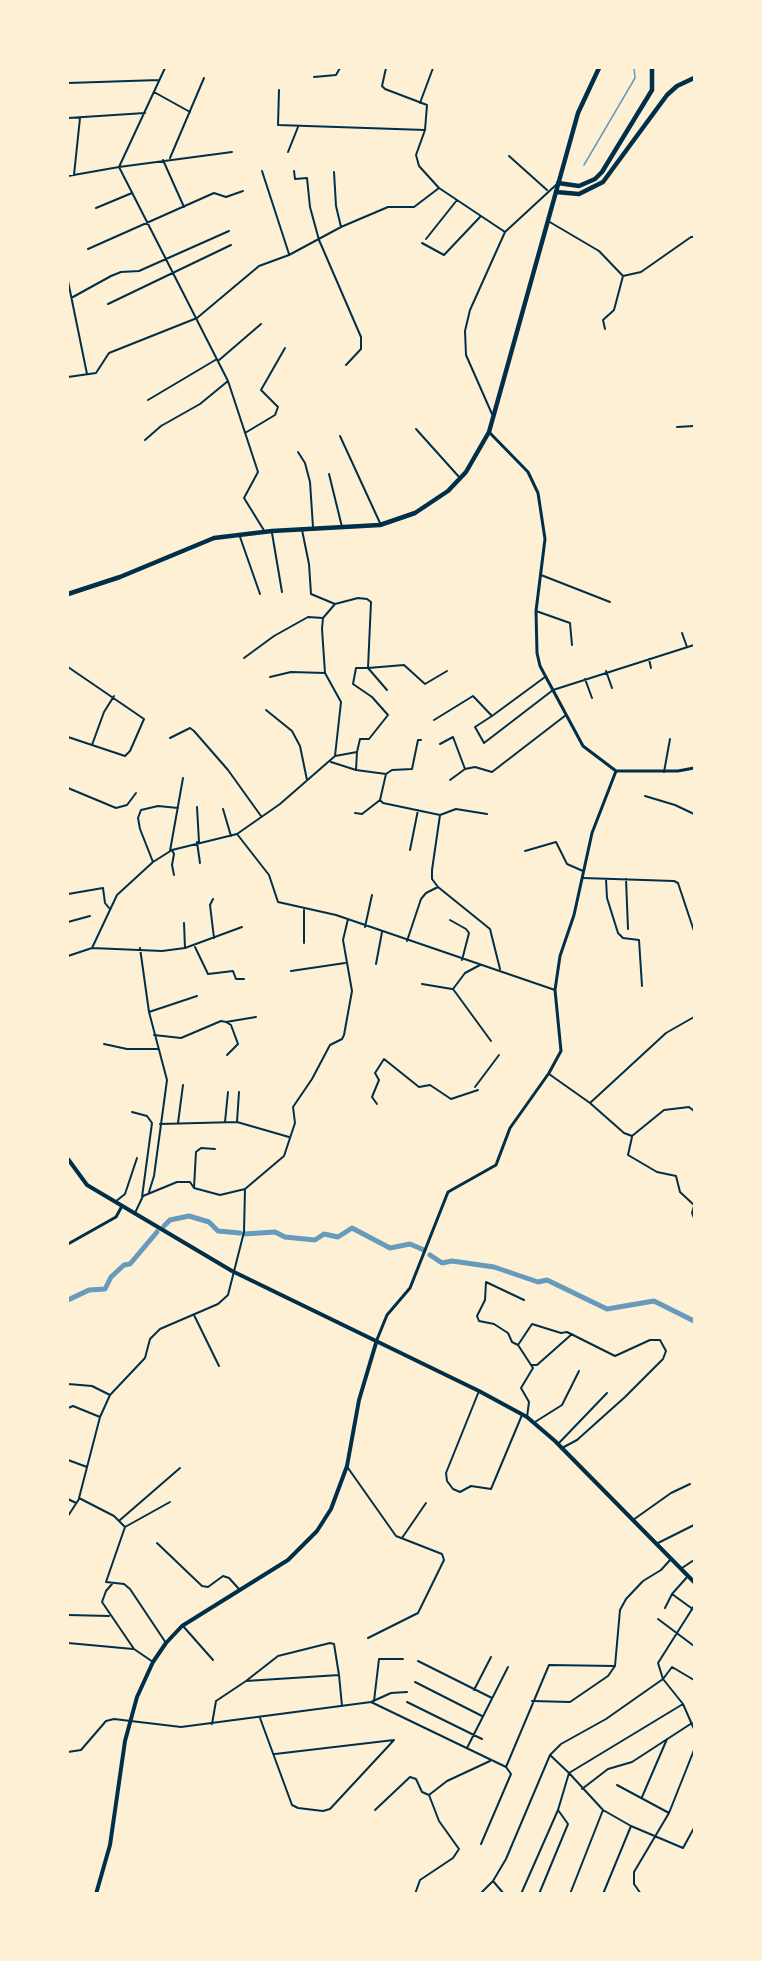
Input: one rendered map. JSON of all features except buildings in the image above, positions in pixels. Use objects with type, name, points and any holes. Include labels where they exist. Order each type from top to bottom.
[{"type":"main road","points":[[68,594],[120,577],[206,541],[272,531],[380,525],[415,513],[448,491],[460,478],[489,432],[578,113],[599,68]]},
{"type":"main road","points":[[558,183],[579,186],[595,179],[602,172],[652,90],[652,68]]},
{"type":"main road","points":[[556,192],[579,194],[603,182],[667,94],[694,78]]},
{"type":"main road","points":[[68,1159],[87,1185],[232,1272],[528,1417],[558,1444],[694,1582]]},
{"type":"main road","points":[[96,1893],[110,1845],[130,1721],[153,1662],[182,1626],[288,1560],[317,1531],[332,1509],[347,1466],[359,1400],[376,1343]]},
{"type":"street","points":[[119,167],[165,68]]},
{"type":"street","points":[[314,76],[336,75],[340,68],[354,68]]},
{"type":"street","points":[[386,68],[382,86],[427,105],[425,130],[416,155],[419,166],[439,188],[480,217],[505,231]]},
{"type":"street","points":[[420,103],[433,68]]},
{"type":"street","points":[[170,158],[204,78]]},
{"type":"street","points":[[68,83],[159,80]]},
{"type":"street","points":[[279,90],[278,125],[425,130]]},
{"type":"street","points":[[154,92],[190,112]]},
{"type":"street","points":[[68,118],[146,113]]},
{"type":"street","points":[[74,175],[80,117]]},
{"type":"street","points":[[288,152],[298,127]]},
{"type":"street","points":[[68,176],[170,158],[232,152]]},
{"type":"street","points":[[509,156],[548,191]]},
{"type":"street","points":[[163,160],[184,207]]},
{"type":"street","points":[[119,167],[228,381],[258,472],[244,498],[265,532]]},
{"type":"street","points":[[262,171],[289,255]]},
{"type":"street","points":[[294,171],[295,179],[307,178],[310,207],[319,240],[361,337],[361,349],[346,365]]},
{"type":"street","points":[[334,172],[336,206],[341,227]]},
{"type":"street","points":[[493,417],[466,355],[465,331],[470,310],[505,231],[558,183]]},
{"type":"street","points":[[68,377],[96,373],[109,352],[197,318],[259,266],[289,255],[341,227],[388,207],[414,207],[439,188]]},
{"type":"street","points":[[88,249],[214,193],[226,197],[243,191]]},
{"type":"street","points":[[96,208],[132,193]]},
{"type":"street","points":[[426,239],[456,200]]},
{"type":"street","points":[[422,243],[444,255],[480,217]]},
{"type":"street","points":[[548,221],[599,251],[623,276]]},
{"type":"street","points":[[73,297],[121,272],[139,271],[229,231]]},
{"type":"street","points":[[623,276],[641,272],[694,237]]},
{"type":"street","points":[[108,304],[231,245]]},
{"type":"street","points":[[605,329],[603,321],[614,310],[623,276]]},
{"type":"street","points":[[68,281],[87,374]]},
{"type":"street","points":[[148,400],[218,360],[261,324]]},
{"type":"street","points":[[245,433],[275,415],[278,407],[261,390],[285,348]]},
{"type":"street","points":[[145,440],[161,426],[200,404],[228,381]]},
{"type":"street","points":[[677,428],[694,426]]},
{"type":"street","points":[[416,429],[460,478]]},
{"type":"street","points":[[489,432],[528,472],[538,493],[545,539],[536,611],[537,653],[545,677],[583,746],[616,771],[664,772],[694,768]]},
{"type":"street","points":[[340,436],[380,525]]},
{"type":"street","points":[[298,452],[305,463],[310,482],[313,529]]},
{"type":"street","points":[[329,474],[342,527]]},
{"type":"street","points":[[303,530],[311,594],[335,604]]},
{"type":"street","points":[[272,531],[282,592]]},
{"type":"street","points":[[240,535],[260,594]]},
{"type":"street","points":[[541,575],[610,602]]},
{"type":"street","points":[[92,948],[117,895],[153,862],[171,850],[237,834],[280,804],[331,762],[335,756],[341,702],[325,673],[323,618],[335,604],[358,598],[367,599],[370,602],[368,668],[387,690]]},
{"type":"street","points":[[536,611],[570,622],[572,645]]},
{"type":"street","points":[[244,658],[274,636],[308,617],[323,618]]},
{"type":"street","points":[[682,633],[687,647]]},
{"type":"street","points":[[545,677],[475,727],[484,743],[554,690],[694,645]]},
{"type":"street","points":[[649,659],[651,668]]},
{"type":"street","points":[[356,770],[360,739],[369,739],[388,715],[372,697],[353,684],[356,668],[404,665],[425,684],[447,671]]},
{"type":"street","points":[[68,667],[114,696],[144,719],[130,751],[125,756],[68,737]]},
{"type":"street","points":[[270,677],[291,672],[325,673]]},
{"type":"street","points":[[606,672],[612,688]]},
{"type":"street","points":[[585,679],[592,699]]},
{"type":"street","points":[[92,745],[104,712],[114,696]]},
{"type":"street","points":[[434,720],[473,696],[492,716]]},
{"type":"street","points":[[266,710],[292,731],[300,746],[307,780]]},
{"type":"street","points":[[450,780],[465,769],[475,767],[492,772],[566,715]]},
{"type":"street","points":[[170,738],[190,728],[194,731],[228,770],[262,817]]},
{"type":"street","points":[[440,744],[453,737],[465,769]]},
{"type":"street","points":[[664,772],[670,739]]},
{"type":"street","points":[[331,762],[356,770],[386,774],[392,770],[412,769],[418,740],[421,740]]},
{"type":"street","points":[[335,756],[357,752]]},
{"type":"street","points":[[376,1343],[387,1315],[410,1288],[448,1192],[496,1165],[510,1128],[549,1074],[561,1047],[555,990],[560,956],[574,915],[592,833],[616,771]]},
{"type":"street","points":[[355,813],[362,814],[381,800],[386,774]]},
{"type":"street","points":[[174,875],[172,865],[174,854],[171,850],[183,778]]},
{"type":"street","points":[[68,788],[116,808],[127,805],[136,793]]},
{"type":"street","points":[[645,796],[675,805],[694,814]]},
{"type":"street","points":[[381,800],[382,803],[440,815],[456,809],[487,814]]},
{"type":"street","points":[[153,862],[140,829],[138,818],[141,810],[158,807],[178,808]]},
{"type":"street","points":[[197,807],[200,863]]},
{"type":"street","points":[[223,809],[231,836]]},
{"type":"street","points":[[410,850],[418,810]]},
{"type":"street","points":[[440,815],[432,879],[438,887],[490,929],[501,970]]},
{"type":"street","points":[[237,834],[269,875],[278,902],[348,919],[365,927],[462,960],[501,970],[555,990]]},
{"type":"street","points":[[525,851],[556,842],[567,864],[583,871]]},
{"type":"street","points":[[582,878],[674,880],[678,883],[694,931]]},
{"type":"street","points":[[606,879],[606,898],[618,933],[623,938],[639,940],[642,986]]},
{"type":"street","points":[[626,879],[628,929]]},
{"type":"street","points":[[407,941],[421,899],[426,893],[438,887]]},
{"type":"street","points":[[68,894],[103,888],[105,903],[109,908]]},
{"type":"street","points":[[365,927],[372,895]]},
{"type":"street","points":[[213,899],[210,905],[214,938]]},
{"type":"street","points":[[304,910],[304,943]]},
{"type":"street","points":[[68,922],[90,916]]},
{"type":"street","points":[[135,1214],[142,1198],[149,1192],[177,1182],[189,1182],[194,1188],[220,1195],[245,1189],[284,1156],[295,1123],[293,1107],[330,1045],[342,1039],[344,1035],[352,991],[343,940],[348,919]]},
{"type":"street","points":[[450,920],[466,928],[469,933],[462,960]]},
{"type":"street","points":[[184,923],[185,948]]},
{"type":"street","points":[[68,956],[92,948],[140,948],[162,951],[194,947],[242,927]]},
{"type":"street","points":[[376,964],[382,932]]},
{"type":"street","points":[[194,947],[208,974],[233,971],[236,979],[244,979]]},
{"type":"street","points":[[140,948],[149,1012],[158,1049],[164,1060],[167,1080],[154,1176],[149,1192]]},
{"type":"street","points":[[291,971],[346,963]]},
{"type":"street","points":[[453,989],[465,973],[481,964]]},
{"type":"street","points":[[422,984],[453,989],[491,1041]]},
{"type":"street","points":[[149,1012],[197,996]]},
{"type":"street","points":[[154,1035],[181,1038],[221,1021],[256,1017]]},
{"type":"street","points":[[590,1103],[666,1033],[694,1017]]},
{"type":"street","points":[[226,1022],[231,1025],[238,1044],[227,1055]]},
{"type":"street","points":[[104,1044],[126,1049],[158,1049]]},
{"type":"street","points":[[377,1104],[372,1097],[379,1080],[375,1070],[384,1059],[419,1087],[430,1085],[451,1099],[476,1088],[499,1055]]},
{"type":"street","points":[[549,1074],[590,1103],[624,1133],[632,1136]]},
{"type":"street","points":[[178,1123],[183,1085]]},
{"type":"street","points":[[225,1123],[228,1092]]},
{"type":"street","points":[[237,1122],[239,1092]]},
{"type":"street","points":[[694,1111],[689,1107],[664,1110],[632,1136],[628,1155],[657,1172],[676,1176],[680,1192],[694,1205],[692,1213],[694,1218]]},
{"type":"street","points":[[132,1112],[147,1116],[153,1123],[142,1198]]},
{"type":"street","points":[[160,1124],[237,1122],[290,1137]]},
{"type":"street","points":[[194,1188],[196,1152],[201,1148],[215,1149]]},
{"type":"street","points":[[115,1202],[125,1194],[137,1158]]},
{"type":"street","points":[[68,1516],[79,1498],[100,1417],[110,1395],[145,1358],[150,1339],[160,1329],[226,1299],[244,1232],[245,1189]]},
{"type":"street","points":[[68,1244],[116,1217],[122,1206]]},
{"type":"street","points":[[524,1300],[486,1282],[485,1300],[477,1316],[479,1321],[504,1329],[532,1365]]},
{"type":"street","points":[[193,1314],[219,1366]]},
{"type":"street","points":[[518,1345],[532,1324],[572,1334],[615,1356],[650,1340],[660,1340],[666,1351],[663,1359],[625,1397],[577,1440],[562,1449]]},
{"type":"street","points":[[532,1365],[537,1365],[572,1334]]},
{"type":"street","points":[[528,1417],[529,1402],[522,1388],[532,1365]]},
{"type":"street","points":[[535,1422],[562,1405],[579,1371]]},
{"type":"street","points":[[68,1384],[81,1383],[110,1395]]},
{"type":"street","points":[[479,1391],[446,1473],[447,1481],[453,1489],[460,1492],[471,1486],[491,1489],[522,1414]]},
{"type":"street","points":[[558,1444],[607,1393]]},
{"type":"street","points":[[68,1408],[73,1406],[100,1417]]},
{"type":"street","points":[[68,1460],[87,1467]]},
{"type":"street","points":[[347,1466],[396,1536],[442,1554],[444,1560],[418,1613],[368,1638]]},
{"type":"street","points":[[120,1520],[180,1468]]},
{"type":"street","points":[[633,1520],[671,1493],[690,1484]]},
{"type":"street","points":[[79,1498],[120,1520],[125,1527]]},
{"type":"street","points":[[68,1499],[77,1503]]},
{"type":"street","points":[[166,1643],[130,1589],[124,1584],[106,1582],[106,1577],[125,1527],[170,1502]]},
{"type":"street","points":[[401,1538],[426,1503]]},
{"type":"street","points":[[656,1544],[694,1525]]},
{"type":"street","points":[[157,1543],[202,1586],[208,1587],[223,1576],[229,1578],[239,1589]]},
{"type":"street","points":[[532,1701],[570,1702],[608,1676],[615,1666],[620,1610],[626,1599],[643,1581],[661,1570],[671,1559]]},
{"type":"street","points":[[681,1568],[694,1560]]},
{"type":"street","points":[[665,1608],[672,1594],[688,1576]]},
{"type":"street","points":[[112,1584],[106,1591],[102,1602],[109,1616],[134,1649],[153,1662]]},
{"type":"street","points":[[672,1594],[694,1608],[658,1663],[663,1679],[682,1704],[694,1729]]},
{"type":"street","points":[[68,1615],[109,1616]]},
{"type":"street","points":[[658,1619],[694,1646]]},
{"type":"street","points":[[182,1626],[213,1660]]},
{"type":"street","points":[[68,1643],[134,1649]]},
{"type":"street","points":[[212,1724],[216,1701],[278,1656],[330,1643],[333,1644],[339,1675],[342,1706]]},
{"type":"street","points":[[474,1690],[491,1657]]},
{"type":"street","points":[[373,1702],[379,1659],[403,1659]]},
{"type":"street","points":[[418,1661],[492,1698]]},
{"type":"street","points":[[506,1767],[549,1665],[557,1663],[615,1666]]},
{"type":"street","points":[[466,1748],[507,1667]]},
{"type":"street","points":[[480,1893],[493,1881],[506,1859],[550,1755],[561,1744],[606,1719],[663,1679],[672,1667],[694,1680]]},
{"type":"street","points":[[246,1681],[339,1675]]},
{"type":"street","points":[[415,1682],[483,1716]]},
{"type":"street","points":[[68,1752],[81,1750],[106,1721],[130,1721],[182,1727],[373,1702],[391,1693],[407,1692]]},
{"type":"street","points":[[373,1702],[506,1767],[511,1774],[481,1844]]},
{"type":"street","points":[[407,1702],[482,1739]]},
{"type":"street","points":[[521,1893],[558,1810],[569,1773],[682,1704]]},
{"type":"street","points":[[260,1718],[292,1806],[323,1811],[330,1809],[394,1740],[274,1754]]},
{"type":"street","points":[[582,1789],[608,1768],[632,1762],[693,1723]]},
{"type":"street","points":[[642,1797],[668,1738]]},
{"type":"street","points":[[641,1893],[634,1884],[634,1872],[669,1813],[694,1750]]},
{"type":"street","points":[[550,1755],[603,1810],[632,1826],[683,1848],[694,1828]]},
{"type":"street","points":[[429,1796],[447,1781],[490,1761]]},
{"type":"street","points":[[375,1810],[410,1778],[416,1779],[422,1792],[429,1796],[439,1821],[459,1850],[453,1858],[420,1880],[415,1893]]},
{"type":"street","points":[[617,1785],[669,1813]]},
{"type":"street","points":[[539,1893],[568,1824],[558,1810]]},
{"type":"street","points":[[570,1893],[603,1810]]},
{"type":"street","points":[[603,1893],[632,1826]]},
{"type":"street","points":[[493,1881],[504,1893]]},
{"type":"waterway","points":[[584,165],[635,78],[634,68]]},
{"type":"waterway","points":[[164,1226],[170,1220],[189,1216],[209,1222],[218,1231],[240,1233]]},
{"type":"waterway","points":[[244,1234],[275,1232],[285,1237],[315,1240],[324,1234],[338,1237],[352,1228],[390,1248],[410,1244],[424,1250]]},
{"type":"waterway","points":[[68,1300],[89,1290],[105,1289],[111,1277],[124,1265],[130,1264],[157,1232]]},
{"type":"waterway","points":[[430,1255],[442,1263],[452,1261],[494,1267],[538,1282],[547,1280],[607,1309],[654,1301],[694,1321]]}]
